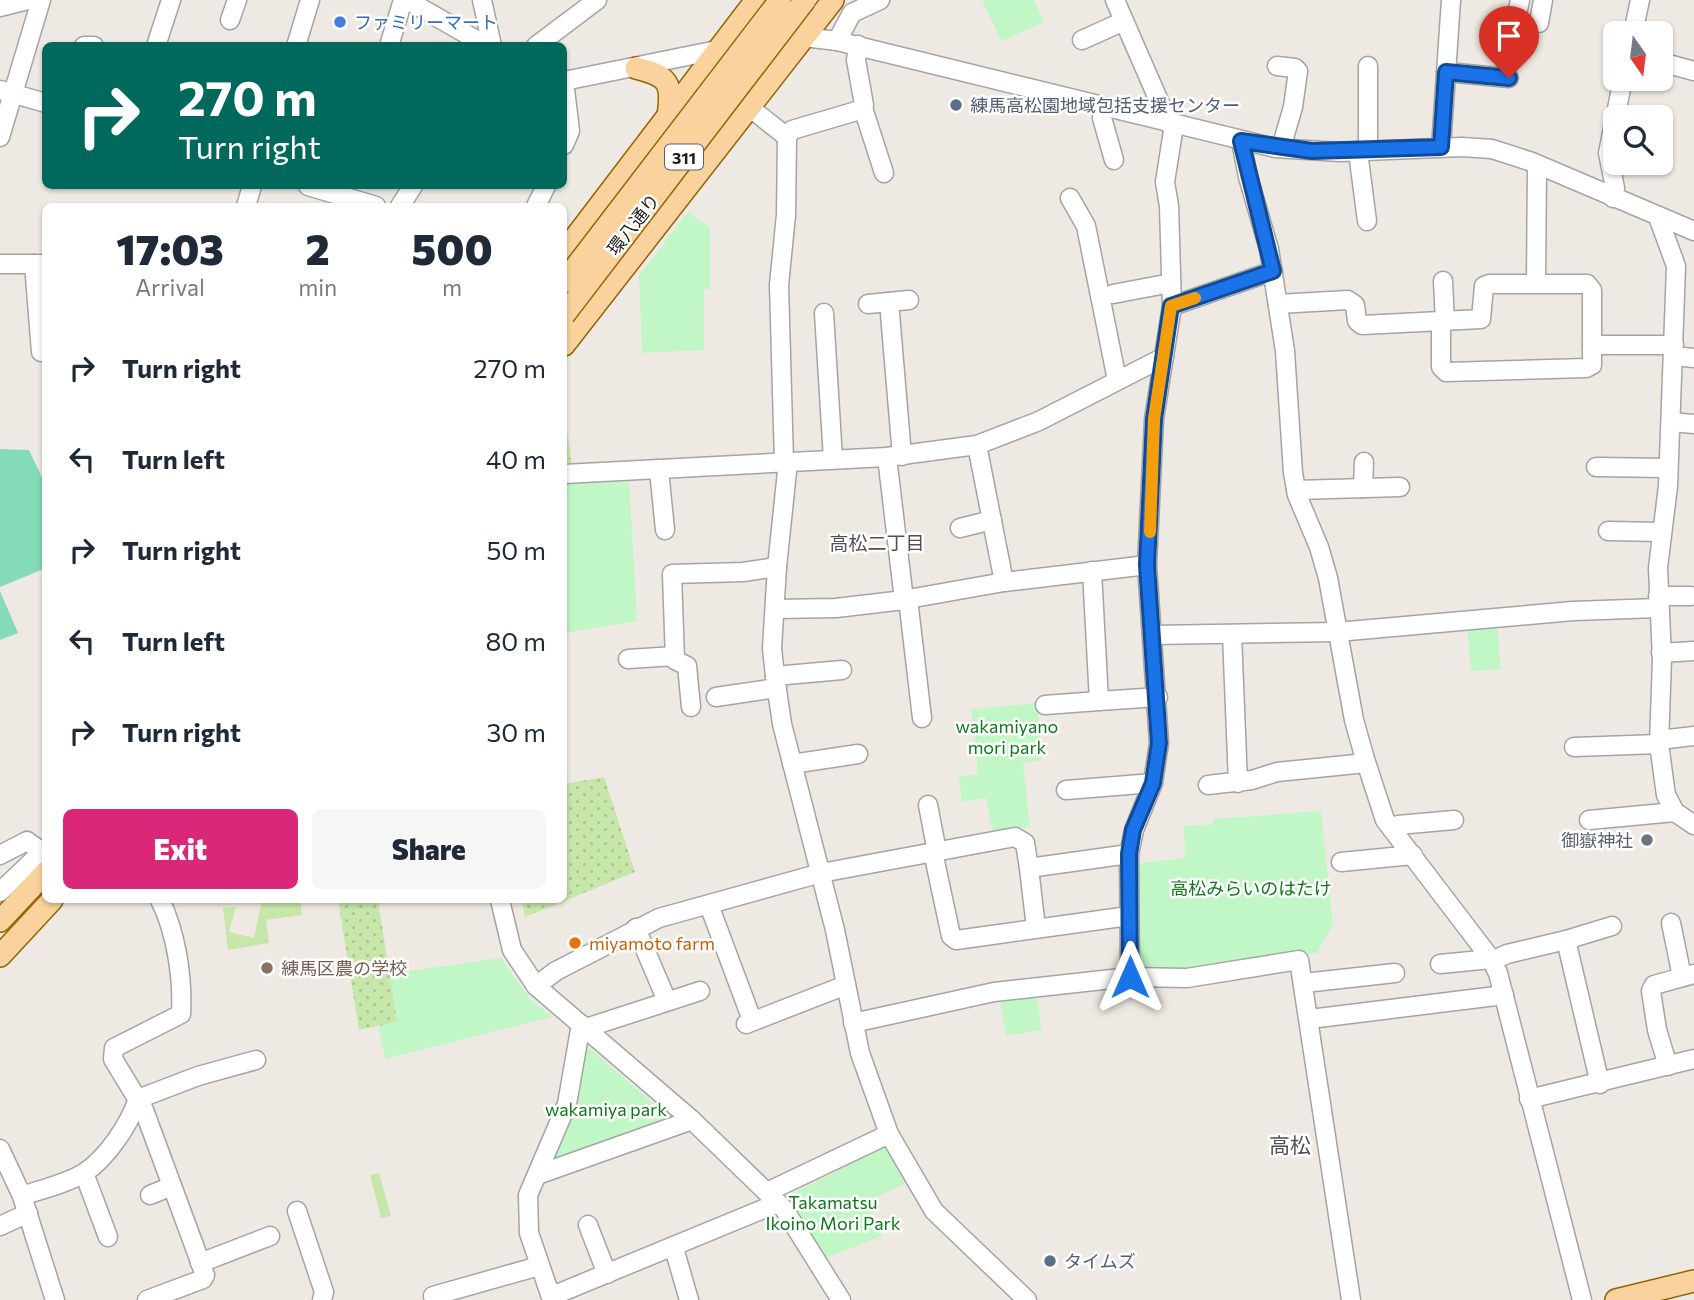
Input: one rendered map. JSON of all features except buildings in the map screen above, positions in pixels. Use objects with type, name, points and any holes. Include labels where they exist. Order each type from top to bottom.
[{"type":"main road","name":"環八通り","points":[[567,278],[780,0]]},
{"type":"main road","name":"環八通り","points":[[567,311],[806,0]]},
{"type":"main road","points":[[567,341],[832,0]]},
{"type":"main road","name":"311","points":[[567,248],[719,49],[748,5]]},
{"type":"main road","points":[[635,68],[657,74],[668,84],[668,116]]},
{"type":"main road","points":[[0,921],[42,860]]},
{"type":"main road","points":[[0,956],[49,903]]},
{"type":"main road","points":[[1616,1300],[1694,1281]]},
{"type":"street","points":[[0,6],[28,0]]},
{"type":"street","points":[[0,137],[7,92],[41,0]]},
{"type":"street","points":[[157,42],[171,0]]},
{"type":"street","points":[[230,20],[237,0]]},
{"type":"street","points":[[297,42],[310,0]]},
{"type":"street","points":[[390,42],[405,0],[483,42]]},
{"type":"street","points":[[482,0],[489,42]]},
{"type":"street","points":[[541,42],[597,0]]},
{"type":"street","points":[[837,41],[852,13],[880,0]]},
{"type":"street","points":[[1115,0],[1171,125],[1165,182],[1169,206],[1171,306],[1154,419],[1147,565],[1154,635],[1159,743],[1153,783],[1133,830],[1129,854],[1130,977]]},
{"type":"street","points":[[1441,147],[1451,0]]},
{"type":"street","points":[[1538,23],[1543,0]]},
{"type":"street","points":[[1636,21],[1640,0]]},
{"type":"street","points":[[1082,40],[1124,21]]},
{"type":"street","points":[[567,80],[719,49],[804,37],[837,41],[1171,125],[1281,148],[1363,151],[1441,147],[1492,149],[1537,165],[1694,231]]},
{"type":"street","points":[[858,46],[856,60],[863,108],[884,173]]},
{"type":"street","points":[[1673,65],[1694,71]]},
{"type":"street","points":[[1277,66],[1295,68],[1298,71],[1281,148]]},
{"type":"street","points":[[1367,66],[1363,151],[1367,222]]},
{"type":"street","points":[[1446,72],[1509,78]]},
{"type":"street","points":[[1613,198],[1615,191],[1608,153],[1621,91]]},
{"type":"street","points":[[7,92],[42,102]]},
{"type":"street","points":[[567,106],[570,131],[567,138]]},
{"type":"street","points":[[749,107],[787,137]]},
{"type":"street","points":[[1104,107],[1102,118],[1114,160]]},
{"type":"street","points":[[863,108],[845,116],[792,130],[787,137],[786,215],[779,285],[786,462],[772,648],[776,682],[792,764],[821,873],[853,1023],[879,1112],[934,1211],[1027,1300]]},
{"type":"street","points":[[1241,141],[1273,271],[1285,351],[1296,490],[1319,547],[1354,720],[1366,763],[1385,820],[1492,960],[1504,995],[1582,1300]]},
{"type":"street","points":[[1536,282],[1537,165]]},
{"type":"street","points":[[318,189],[366,203]]},
{"type":"street","points":[[1070,198],[1086,226],[1116,380]]},
{"type":"street","points":[[1658,217],[1676,266],[1671,422],[1658,602],[1661,653],[1659,742],[1666,795],[1675,812],[1694,825]]},
{"type":"street","points":[[0,264],[40,264],[41,352]]},
{"type":"street","points":[[1171,306],[1273,271]]},
{"type":"street","points":[[1278,304],[1348,300],[1355,304],[1357,321],[1362,326],[1443,323],[1482,319],[1484,286],[1489,284],[1536,282],[1590,285],[1590,368],[1446,372],[1441,367],[1443,323],[1443,281]]},
{"type":"street","points":[[1113,295],[1171,283]]},
{"type":"street","points":[[868,304],[909,300]]},
{"type":"street","points":[[889,302],[895,456],[906,599],[922,718]]},
{"type":"street","points":[[824,313],[833,460]]},
{"type":"street","points":[[1592,345],[1674,350],[1694,358]]},
{"type":"street","points":[[567,474],[895,456],[977,445],[1039,421],[1164,357]]},
{"type":"street","points":[[1671,422],[1694,424]]},
{"type":"street","points":[[977,445],[1004,582]]},
{"type":"street","points":[[1363,488],[1364,462]]},
{"type":"street","points":[[1596,467],[1668,468]]},
{"type":"street","points":[[659,470],[665,530]]},
{"type":"street","points":[[1296,490],[1400,487]]},
{"type":"street","points":[[960,528],[992,520]]},
{"type":"street","points":[[1608,531],[1662,532]]},
{"type":"street","points":[[775,609],[836,608],[1004,582],[1147,565]]},
{"type":"street","points":[[691,707],[687,666],[676,662],[675,656],[672,574],[743,572],[777,567]]},
{"type":"street","points":[[1092,571],[1099,701]]},
{"type":"street","points":[[1154,635],[1338,632],[1573,611],[1691,596]]},
{"type":"street","points":[[1231,634],[1238,783]]},
{"type":"street","points":[[1661,653],[1694,650]]},
{"type":"street","points":[[628,659],[675,656]]},
{"type":"street","points":[[716,697],[842,670]]},
{"type":"street","points":[[1045,705],[1157,697]]},
{"type":"street","points":[[1574,747],[1659,742],[1694,736]]},
{"type":"street","points":[[792,764],[858,754]]},
{"type":"street","points":[[1208,785],[1238,783],[1277,772],[1366,763]]},
{"type":"street","points":[[1066,790],[1153,783]]},
{"type":"street","points":[[928,805],[953,939],[1129,916]]},
{"type":"street","points":[[1589,820],[1675,812]]},
{"type":"street","points":[[1392,829],[1398,825],[1454,820]]},
{"type":"street","points":[[536,986],[556,971],[636,928],[709,905],[821,873],[1015,837],[1025,843],[1036,928]]},
{"type":"street","points":[[0,855],[27,841],[42,855]]},
{"type":"street","points":[[1029,869],[1129,854]]},
{"type":"street","points":[[1341,862],[1413,855]]},
{"type":"street","points":[[0,892],[42,859]]},
{"type":"street","points":[[147,1300],[203,1279],[200,1263],[138,1100],[113,1059],[114,1048],[179,1016],[181,1011],[170,919],[162,903]]},
{"type":"street","points":[[501,903],[512,950],[536,986],[692,1120],[772,1198],[841,1300]]},
{"type":"street","points":[[709,905],[748,1018],[846,985]]},
{"type":"street","points":[[1668,1066],[1657,1030],[1651,991],[1654,985],[1688,976],[1671,923]]},
{"type":"street","points":[[1440,964],[1492,960],[1612,926]]},
{"type":"street","points":[[636,928],[667,1001]]},
{"type":"street","points":[[1566,940],[1600,1083]]},
{"type":"street","points":[[853,1023],[994,992],[1130,977],[1187,978],[1297,960],[1301,962],[1351,1300]]},
{"type":"street","points":[[1304,983],[1395,973]]},
{"type":"street","points":[[584,1026],[700,991]]},
{"type":"street","points":[[1310,1020],[1504,995]]},
{"type":"street","points":[[584,1026],[567,1104],[528,1195],[529,1233],[547,1291],[552,1298],[674,1248],[889,1134]]},
{"type":"street","points":[[1529,1099],[1694,1059]]},
{"type":"street","points":[[0,1226],[25,1204],[84,1173],[102,1158],[133,1113],[138,1100],[198,1076],[256,1060]]},
{"type":"street","points":[[537,1175],[692,1120]]},
{"type":"street","points":[[0,1149],[25,1204],[55,1300]]},
{"type":"street","points":[[84,1173],[108,1237]]},
{"type":"street","points":[[149,1195],[172,1186]]},
{"type":"street","points":[[297,1211],[324,1292],[322,1300]]},
{"type":"street","points":[[588,1225],[607,1274]]},
{"type":"street","points":[[200,1263],[270,1236]]},
{"type":"street","points":[[674,1248],[689,1300]]},
{"type":"street","points":[[433,1296],[539,1266]]},
{"type":"green space","points":[[982,0],[1034,0],[1044,22],[1001,41]]},
{"type":"green space","points":[[688,212],[710,227],[710,289],[704,290],[704,350],[642,353],[639,276]]},
{"type":"green space","points":[[567,432],[572,468],[567,469]]},
{"type":"green space","points":[[0,449],[29,450],[42,478],[42,570],[0,587]]},
{"type":"green space","points":[[629,478],[637,621],[567,633],[567,481]]},
{"type":"green space","points":[[0,591],[18,633],[0,640]]},
{"type":"green space","points":[[1497,624],[1501,669],[1471,671],[1467,626]]},
{"type":"green space","name":"wakamiyano mori park","points":[[1037,703],[1042,760],[1023,763],[1030,827],[993,833],[986,798],[962,802],[958,777],[978,774],[971,709]]},
{"type":"green space","points":[[604,777],[635,872],[567,900],[567,783]]},
{"type":"green space","name":"高松みらいのはたけ","points":[[1321,811],[1333,924],[1317,953],[1308,954],[1307,951],[1184,972],[1142,972],[1138,967],[1134,864],[1185,858],[1184,826],[1213,824],[1213,819]]},
{"type":"green space","points":[[262,903],[300,903],[302,915],[266,920],[269,943],[228,950],[223,908],[236,907],[229,932],[254,938]]},
{"type":"green space","points":[[338,903],[378,903],[397,1022],[359,1030]]},
{"type":"green space","points":[[523,903],[559,903],[525,917]]},
{"type":"green space","points":[[501,958],[530,999],[552,1017],[386,1059],[378,1026],[397,1022],[388,974]]},
{"type":"green space","points":[[1036,993],[1042,1030],[1006,1036],[1000,1000]]},
{"type":"green space","name":"wakamiya park","points":[[590,1049],[669,1117],[667,1124],[554,1164],[549,1159],[584,1050]]},
{"type":"green space","name":"Takamatsu Ikoino Mori Park","points":[[883,1147],[889,1148],[910,1181],[866,1202],[882,1236],[824,1259],[782,1199]]},
{"type":"green space","points":[[379,1173],[391,1216],[381,1218],[370,1175]]},
{"type":"slow traffic","points":[[1150,532],[1154,419],[1171,306],[1195,298]]},
{"type":"place","name":"ファミリーマート","points":[[340,22]]},
{"type":"place","name":"練馬高松園地域包括支援センター","points":[[956,105]]},
{"type":"place","name":"御嶽神社","points":[[1647,840]]},
{"type":"place","name":"miyamoto farm","points":[[575,943]]},
{"type":"place","name":"練馬区農の学校","points":[[267,968]]},
{"type":"place","name":"タイムズ","points":[[1050,1261]]},
{"type":"district","name":"高松二丁目","points":[[877,542]]},
{"type":"district","name":"高松","points":[[1290,1144]]},
{"type":"route","points":[[1130,977],[1129,854],[1133,830],[1153,783],[1159,743],[1154,635],[1147,565],[1154,419],[1171,306],[1273,271],[1241,141],[1275,148],[1312,151],[1358,152],[1441,147],[1446,72],[1509,78]]}]
